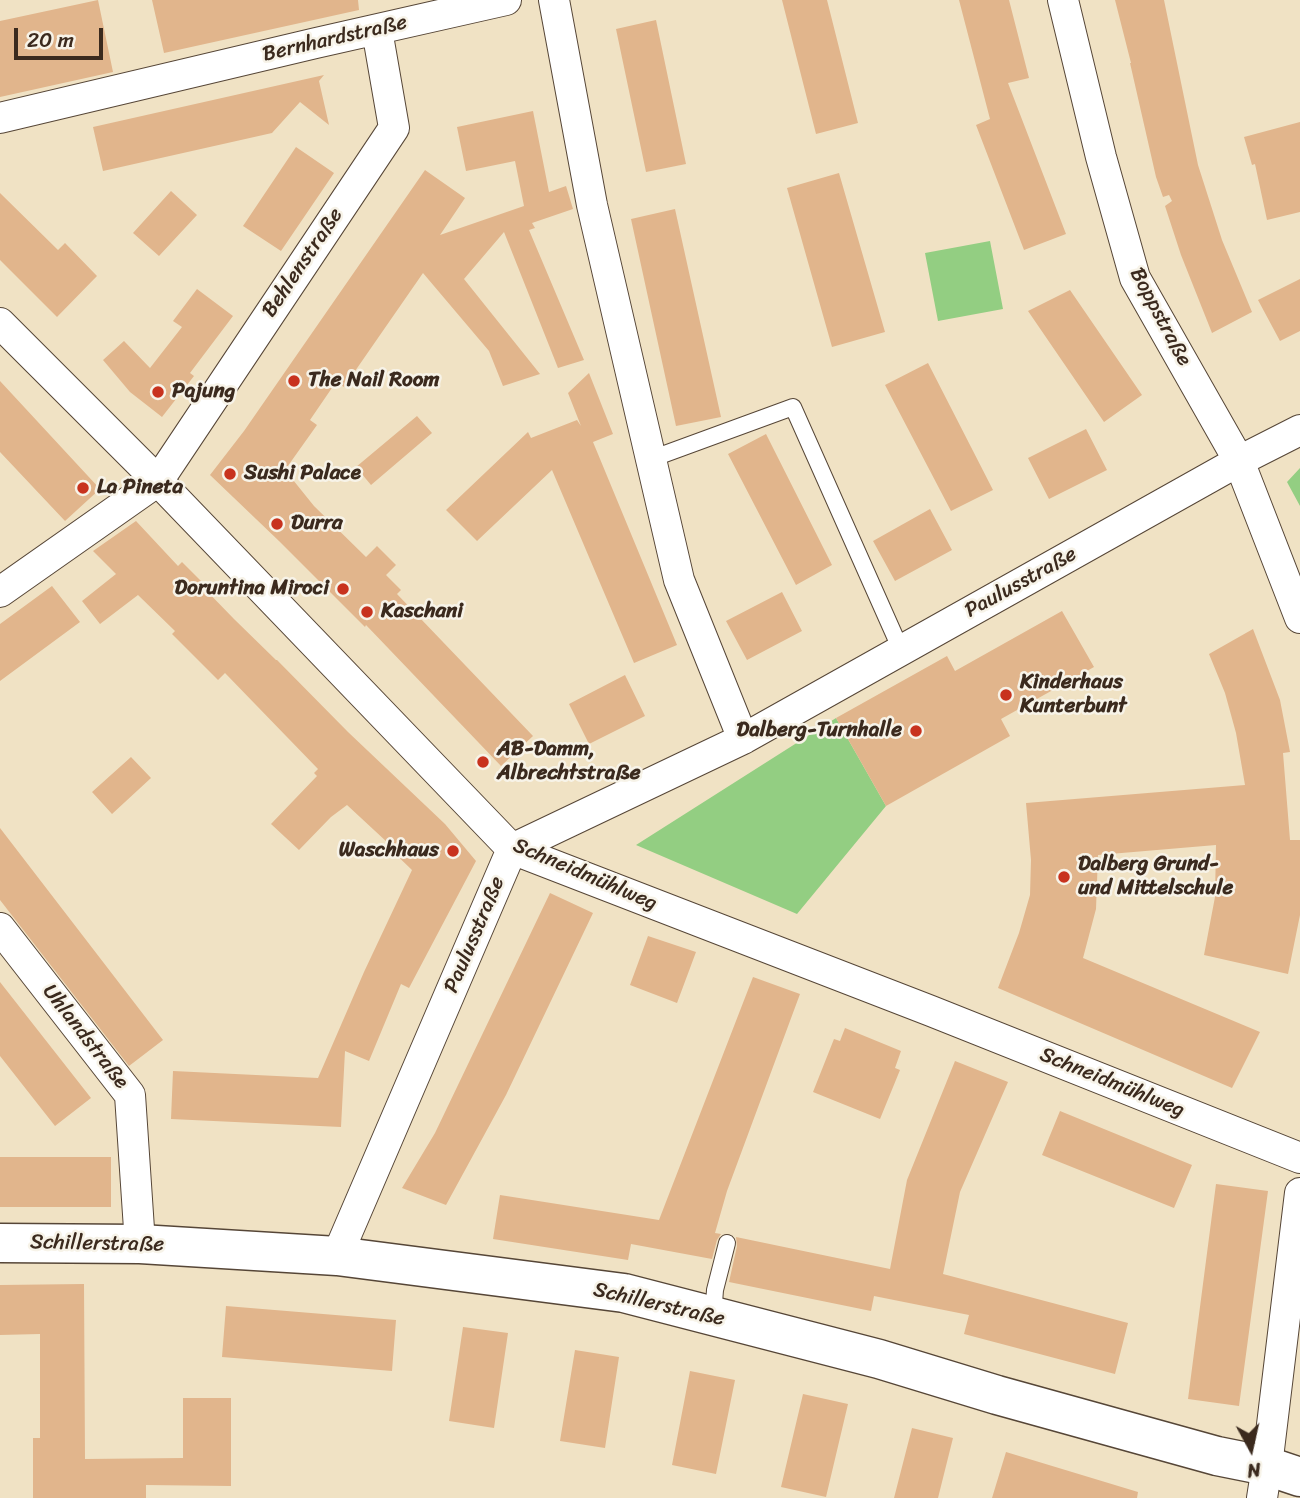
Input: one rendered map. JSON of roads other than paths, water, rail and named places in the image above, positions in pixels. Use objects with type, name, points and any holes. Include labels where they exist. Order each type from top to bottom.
[{"type":"main road","name":"Schillerstraße","points":[[0,1242],[139,1244],[337,1256],[624,1293],[879,1359],[1217,1457],[1276,1480]]},
{"type":"street","points":[[554,0],[592,205],[679,580],[743,739]]},
{"type":"street","name":"Boppstraße","points":[[1063,0],[1101,157],[1135,278],[1239,461],[1300,618]]},
{"type":"street","name":"Bernhardstraße","points":[[0,118],[494,1]]},
{"type":"street","name":"Behlenstraße","points":[[158,481],[394,128],[377,30]]},
{"type":"street","name":"Schneidmühlweg","points":[[0,323],[158,481],[512,849],[944,1016],[1300,1158]]},
{"type":"street","name":"Paulusstraße","points":[[337,1256],[512,849],[743,739],[1239,461],[1300,430]]},
{"type":"street","points":[[0,592],[158,481]]},
{"type":"street","name":"Uhlandstraße","points":[[0,928],[130,1095],[139,1244]]},
{"type":"street","points":[[1276,1480],[1300,1193]]},
{"type":"lane","points":[[651,460],[793,407],[901,650]]},
{"type":"lane","points":[[713,1316],[715,1290],[727,1243]]},
{"type":"place","name":"The Nail Room","points":[[294,381]]},
{"type":"place","name":"Pajung","points":[[158,392]]},
{"type":"place","name":"Sushi Palace","points":[[230,474]]},
{"type":"place","name":"La Pineta","points":[[83,488]]},
{"type":"place","name":"Durra","points":[[277,524]]},
{"type":"place","name":"Doruntina Miroci","points":[[343,589]]},
{"type":"place","name":"Kaschani","points":[[367,612]]},
{"type":"place","name":"Kinderhaus Kunterbunt","points":[[1006,695]]},
{"type":"place","name":"Dalberg-Turnhalle","points":[[916,731]]},
{"type":"place","name":"AB-Damm, Albrechtstraße","points":[[483,762]]},
{"type":"place","name":"Waschhaus","points":[[453,851]]},
{"type":"place","name":"Dalberg Grund- und Mittelschule","points":[[1064,877]]}]
